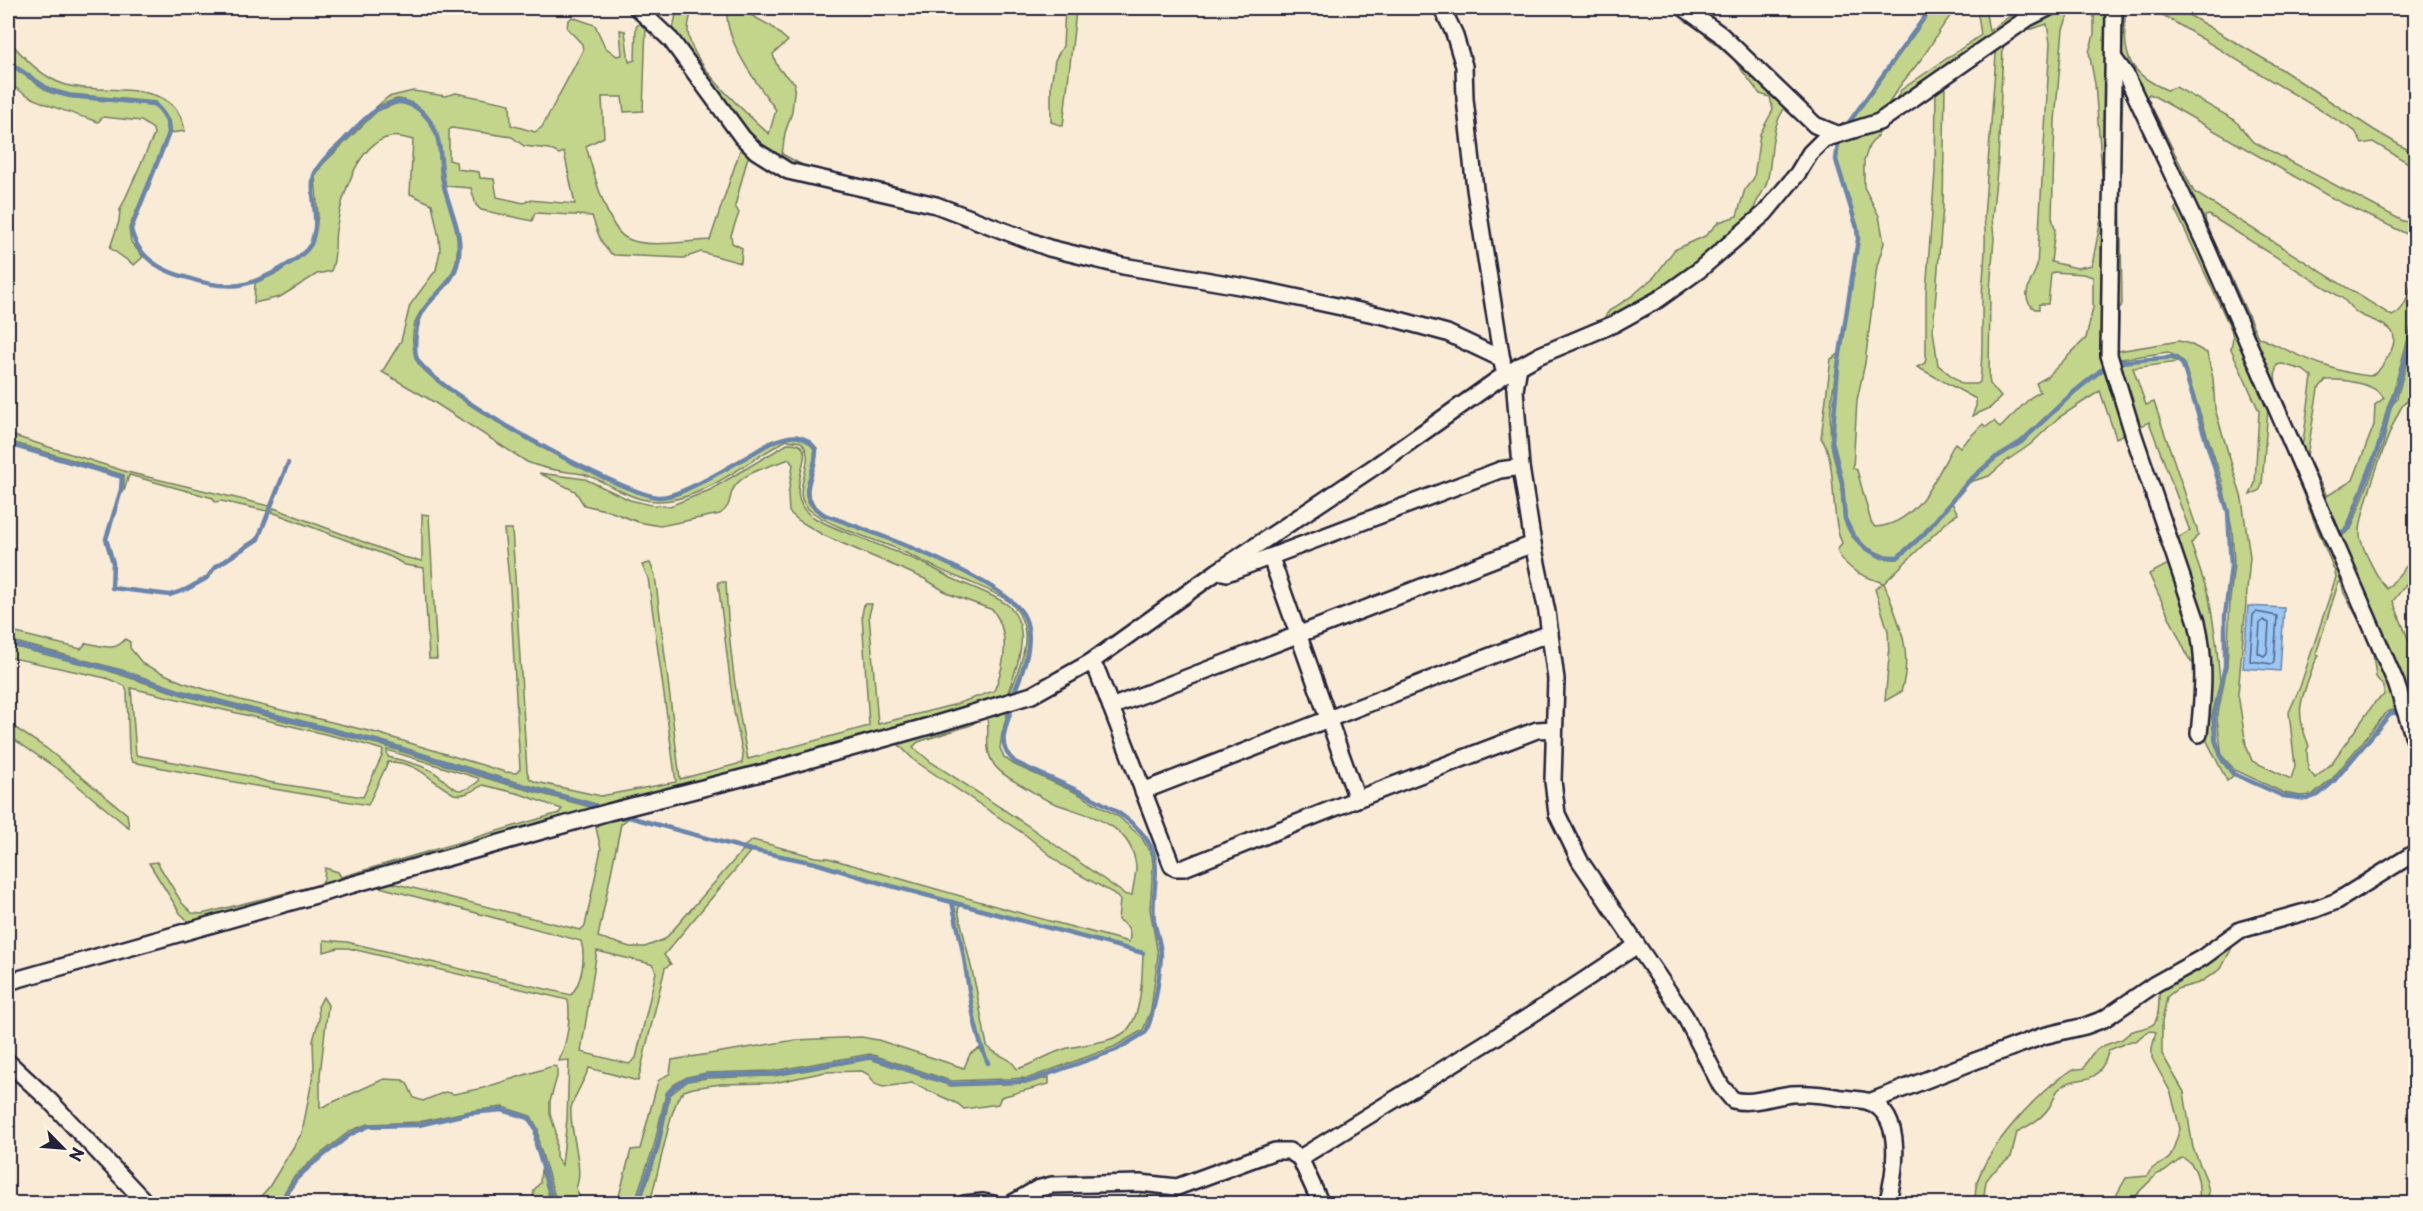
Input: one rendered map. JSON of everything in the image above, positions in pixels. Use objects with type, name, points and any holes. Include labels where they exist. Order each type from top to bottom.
[{"type":"street","points":[[637,8],[670,40],[742,137],[756,151],[788,171],[936,205],[1026,241],[1094,259],[1298,297],[1416,324],[1463,340],[1502,359]]},
{"type":"street","points":[[1443,8],[1454,33],[1464,66],[1465,99],[1475,189],[1504,375]]},
{"type":"street","points":[[1684,8],[1720,34],[1815,125],[1837,134]]},
{"type":"street","points":[[8,982],[598,815],[769,771],[1032,695],[1091,662],[1218,571],[1377,465],[1504,375],[1636,312],[1698,271],[1766,213],[1798,173],[1810,153],[1824,139],[1879,122],[2028,18],[2048,8]]},
{"type":"street","points":[[2114,8],[2109,355],[2197,622],[2205,670],[2199,734]]},
{"type":"street","points":[[2115,60],[2126,75],[2206,246],[2396,682],[2415,744]]},
{"type":"street","points":[[1519,366],[1515,390],[1521,466],[1556,679],[1553,781],[1557,814],[1580,861],[1685,1016],[1721,1086],[1733,1100],[1747,1101],[1793,1094],[1823,1094],[1869,1102],[1886,1117],[1893,1138],[1895,1167],[1887,1203]]},
{"type":"street","points":[[1218,571],[1227,573],[1271,558],[1500,470],[1521,466]]},
{"type":"street","points":[[1111,707],[1533,544]]},
{"type":"street","points":[[1271,558],[1357,799]]},
{"type":"street","points":[[1143,791],[1550,633]]},
{"type":"street","points":[[1091,662],[1111,707],[1172,866],[1179,869],[1538,730],[1554,729]]},
{"type":"street","points":[[1869,1102],[1994,1054],[2104,1018],[2155,984],[2202,958],[2240,930],[2337,901],[2415,852]]},
{"type":"street","points":[[1300,1158],[1528,1017],[1636,946]]},
{"type":"street","points":[[8,1062],[50,1101],[147,1203]]},
{"type":"street","points":[[1011,1203],[1037,1189],[1052,1185],[1140,1183],[1177,1187],[1275,1151],[1289,1151],[1300,1158],[1321,1203]]},
{"type":"street","points":[[964,1203],[994,1203]]},
{"type":"green space","points":[[677,8],[692,8],[688,25],[691,44],[708,72],[720,87],[769,134],[776,110],[751,75],[736,47],[727,20],[728,8],[738,8],[771,26],[788,41],[773,54],[781,71],[795,83],[792,112],[785,133],[782,154],[819,174],[797,169],[759,147],[672,35]]},
{"type":"green space","points":[[1065,8],[1075,8],[1076,11],[1063,126],[1051,122],[1051,85],[1055,60],[1063,46]]},
{"type":"green space","points":[[1933,8],[1958,8],[1896,91],[1885,114],[1848,126]]},
{"type":"green space","points":[[1977,8],[1985,8],[1989,31],[2021,8],[2042,8],[1891,109],[1901,90],[1981,35]]},
{"type":"green space","points":[[2060,8],[2083,8],[2069,14],[2063,29],[2055,121],[2052,217],[2055,229],[2051,262],[2077,268],[2092,265],[2102,214],[2107,204],[2106,365],[2073,391],[2020,441],[1995,457],[1968,480],[1922,534],[1897,556],[1883,555],[1866,547],[1854,535],[1846,519],[1843,481],[1833,441],[1833,418],[1839,367],[1859,239],[1858,228],[1837,160],[1839,143],[1885,126],[1869,146],[1864,161],[1864,187],[1879,216],[1884,243],[1877,266],[1865,363],[1857,400],[1853,468],[1857,470],[1871,522],[1875,527],[1890,524],[1915,508],[1933,483],[1955,443],[1960,447],[1983,424],[1986,427],[1994,421],[2000,428],[2031,397],[2040,392],[2036,383],[2047,377],[2086,338],[2093,308],[2093,277],[2053,272],[2048,304],[2039,304],[2039,309],[2035,309],[2027,300],[2028,289],[2037,266],[2050,43],[2047,24],[2032,29],[2018,30]]},
{"type":"green space","points":[[2089,8],[2108,8],[2104,197],[2095,84],[2089,52],[2094,35],[2094,15]]},
{"type":"green space","points":[[2119,8],[2125,8],[2126,48],[2134,67],[2141,75],[2167,90],[2176,87],[2235,120],[2252,141],[2403,221],[2415,223],[2415,238],[2332,198],[2154,96],[2149,94],[2147,97],[2194,192],[2392,316],[2398,313],[2406,302],[2415,268],[2415,313],[2381,435],[2347,526],[2340,533],[2343,535],[2351,529],[2383,444],[2391,407],[2397,398],[2415,332],[2415,355],[2409,379],[2415,381],[2415,398],[2402,406],[2390,433],[2369,492],[2360,536],[2371,564],[2387,589],[2415,556],[2415,573],[2393,601],[2415,656],[2415,718],[2118,53]],"holes":[[[2209,215],[2342,298],[2354,311],[2388,327],[2394,337],[2393,345],[2379,370],[2370,376],[2341,371],[2258,337],[2206,223],[2205,216]],[[2282,364],[2303,370],[2312,377],[2303,442],[2300,446],[2278,395],[2275,374],[2277,365]],[[2326,380],[2349,381],[2366,385],[2384,398],[2375,405],[2374,425],[2353,480],[2327,496],[2307,456],[2318,389]]]},
{"type":"green space","points":[[2151,8],[2177,8],[2281,69],[2415,154],[2415,167],[2373,142],[2362,144],[2355,131]]},
{"type":"green space","points":[[572,17],[595,25],[605,47],[617,56],[622,55],[620,30],[625,31],[629,62],[635,60],[636,27],[642,20],[646,24],[643,111],[624,112],[622,97],[602,97],[604,137],[586,146],[601,196],[619,232],[626,238],[644,243],[710,240],[742,144],[751,152],[735,206],[739,213],[731,235],[732,243],[742,248],[741,263],[701,252],[684,258],[614,255],[603,244],[592,216],[535,213],[532,221],[481,210],[476,205],[471,188],[446,186],[439,141],[425,112],[399,99],[375,108],[388,97],[413,91],[445,96],[456,93],[510,104],[511,125],[535,132],[542,127],[583,50],[582,44],[567,28],[568,21]],"holes":[[[452,128],[512,137],[524,146],[549,149],[559,154],[564,152],[575,204],[529,200],[524,203],[497,197],[494,179],[480,178],[479,172],[457,169],[456,162],[449,160],[449,130]]]},
{"type":"green space","points":[[1693,18],[1786,102],[1776,126],[1766,185],[1756,203],[1754,215],[1720,247],[1661,289],[1599,325],[1609,311],[1632,296],[1655,276],[1674,250],[1705,236],[1719,222],[1737,216],[1745,189],[1754,178],[1760,134],[1773,110],[1770,97],[1760,94],[1734,60],[1688,20]]},
{"type":"green space","points":[[2008,38],[2003,48],[1998,161],[1992,218],[1994,238],[1990,290],[1989,378],[1990,384],[2001,397],[1990,408],[1972,416],[1976,399],[1917,367],[1925,363],[1926,357],[1926,292],[1935,172],[1936,91],[1945,85],[1943,206],[1933,330],[1938,365],[1962,384],[1977,384],[1980,382],[1982,362],[1984,218],[1996,55],[1992,49]]},
{"type":"green space","points":[[8,39],[34,66],[57,82],[82,88],[137,91],[154,95],[168,102],[179,113],[185,131],[171,133],[169,120],[155,102],[70,94],[51,89],[8,60]]},
{"type":"green space","points":[[8,64],[49,92],[69,97],[154,105],[163,116],[168,128],[167,137],[129,228],[131,242],[143,257],[134,265],[110,248],[119,221],[120,210],[154,135],[153,129],[141,121],[103,117],[98,122],[40,101],[8,82]]},
{"type":"green space","points":[[2118,73],[2221,291],[2404,711],[2387,712],[2332,779],[2313,795],[2301,796],[2284,793],[2235,770],[2222,756],[2217,719],[2227,666],[2234,564],[2232,529],[2222,481],[2183,361],[2168,352],[2114,360]],"holes":[[[2123,88],[2178,204],[2175,209],[2231,329],[2233,337],[2231,349],[2259,411],[2255,483],[2250,495],[2259,491],[2262,485],[2268,408],[2335,572],[2336,577],[2300,687],[2289,712],[2295,766],[2291,779],[2252,761],[2246,745],[2238,694],[2250,557],[2242,499],[2215,409],[2213,378],[2207,353],[2179,341],[2118,351],[2119,310],[2122,304],[2120,173]],[[2341,581],[2344,593],[2365,632],[2373,654],[2376,677],[2384,687],[2384,695],[2375,702],[2331,764],[2315,778],[2308,769],[2307,750],[2309,746],[2301,722],[2301,703],[2319,656],[2316,654],[2338,584]]]},
{"type":"green space","points":[[398,103],[419,112],[427,119],[436,135],[441,178],[457,238],[456,261],[451,274],[420,312],[415,324],[413,338],[415,357],[426,372],[452,393],[488,416],[571,463],[611,482],[643,494],[663,498],[691,489],[785,438],[805,439],[813,446],[814,453],[806,488],[807,499],[815,510],[824,516],[933,558],[991,588],[1012,602],[1023,616],[1028,636],[1023,667],[1012,696],[1010,693],[1022,660],[1025,643],[1024,627],[1013,605],[987,590],[895,548],[842,528],[812,512],[804,504],[801,496],[807,459],[806,450],[801,442],[787,440],[717,483],[698,492],[660,501],[641,499],[586,475],[547,469],[527,462],[429,399],[382,372],[401,341],[410,305],[436,270],[440,251],[432,204],[410,194],[413,140],[390,137],[378,142],[359,161],[342,204],[331,271],[317,274],[280,297],[254,303],[255,283],[279,272],[312,245],[318,216],[315,176],[322,165],[377,111]]},
{"type":"green space","points":[[1839,354],[1833,386],[1830,430],[1833,456],[1841,486],[1844,518],[1851,535],[1872,553],[1889,559],[1898,559],[1924,536],[1952,503],[1958,514],[1951,518],[1884,583],[1903,636],[1906,663],[1901,692],[1885,701],[1889,658],[1888,631],[1875,589],[1883,583],[1851,568],[1837,551],[1842,543],[1838,531],[1830,460],[1821,438],[1831,359]]},
{"type":"green space","points":[[2169,358],[2179,362],[2133,368],[2146,405],[2154,402],[2197,529],[2198,535],[2191,544],[2209,597],[2220,681],[2212,716],[2214,741],[2222,762],[2233,776],[2227,781],[2203,733],[2208,681],[2176,539],[2190,531],[2149,422],[2139,427],[2116,364]]},
{"type":"green space","points":[[2108,367],[2129,432],[2116,438],[2100,391],[2058,418],[2031,444],[1989,476],[1970,482],[1996,459],[2022,443],[2075,393]]},
{"type":"green space","points":[[8,434],[127,472],[269,506],[267,511],[221,501],[215,502],[213,498],[129,475],[124,491],[124,475],[8,441]]},
{"type":"green space","points":[[789,443],[800,445],[804,451],[798,495],[802,507],[813,517],[921,562],[995,597],[1011,608],[1020,626],[1021,644],[1005,701],[599,810],[596,804],[382,741],[180,690],[122,670],[8,640],[8,631],[81,649],[86,643],[117,646],[125,639],[130,642],[130,648],[143,664],[182,682],[240,700],[377,733],[505,772],[516,773],[520,769],[510,589],[504,529],[512,529],[527,771],[530,779],[536,782],[601,796],[676,782],[648,578],[642,565],[650,563],[655,575],[680,779],[742,763],[743,755],[734,712],[718,582],[726,582],[733,671],[748,759],[869,726],[862,615],[864,604],[872,604],[869,615],[878,724],[953,705],[994,691],[1003,661],[1004,640],[999,620],[993,610],[949,594],[925,579],[823,535],[798,520],[789,512],[788,495],[793,465],[789,459],[746,476],[735,486],[729,504],[720,514],[660,526],[638,522],[584,505],[575,491],[539,473],[585,479],[630,500],[651,505],[670,506],[710,490]]},
{"type":"green space","points":[[274,508],[403,557],[422,561],[422,514],[429,515],[437,659],[429,659],[424,568],[405,565],[391,557],[272,512]]},
{"type":"green space","points":[[2174,561],[2195,625],[2200,673],[2188,657],[2149,574]]},
{"type":"green space","points":[[8,645],[106,670],[182,695],[381,745],[502,783],[594,808],[595,811],[193,926],[180,913],[149,863],[157,862],[182,903],[192,913],[202,914],[321,884],[325,868],[338,872],[341,877],[559,813],[562,809],[520,794],[483,785],[465,794],[454,794],[424,773],[399,763],[388,762],[368,805],[132,762],[129,753],[125,686],[106,678],[8,657]],"holes":[[[131,688],[350,740],[383,750],[382,756],[363,797],[268,782],[244,775],[136,755]],[[387,750],[478,778],[479,781],[463,790],[457,790],[428,769],[388,757]]]},
{"type":"green space","points":[[1009,706],[1000,748],[1004,757],[1013,764],[1077,793],[1119,817],[1142,838],[1152,855],[1150,909],[1158,955],[1151,1010],[1143,1030],[1114,1047],[1029,1078],[951,1081],[870,1054],[773,1071],[706,1073],[687,1077],[673,1085],[666,1093],[654,1146],[634,1203],[617,1204],[631,1150],[640,1149],[658,1081],[670,1073],[672,1060],[796,1040],[861,1037],[878,1040],[964,1068],[970,1054],[980,1048],[989,1063],[981,1047],[954,904],[960,905],[958,910],[987,1046],[1014,1064],[1017,1069],[1068,1048],[1110,1039],[1129,1028],[1138,1008],[1143,952],[884,883],[815,862],[743,847],[753,840],[815,857],[828,858],[1129,942],[1128,928],[1118,920],[1120,900],[1113,893],[1062,865],[1027,836],[915,761],[897,743]],"holes":[[[987,717],[989,754],[1001,772],[1046,799],[1103,822],[1125,839],[1132,851],[1136,867],[1132,895],[1126,895],[1027,825],[931,762],[913,747],[918,742],[971,725],[979,719]]]},
{"type":"green space","points":[[8,723],[46,748],[127,814],[129,828],[60,771],[8,735]]},
{"type":"green space","points":[[629,818],[621,824],[598,937],[630,947],[645,947],[665,939],[743,850],[750,852],[664,955],[671,964],[665,968],[638,1081],[589,1068],[571,1108],[579,1170],[576,1188],[582,1203],[557,1203],[539,1144],[538,1129],[531,1116],[503,1107],[470,1111],[419,1122],[368,1124],[350,1131],[293,1178],[282,1197],[274,1203],[254,1204],[269,1187],[302,1133],[314,1070],[313,1041],[319,1019],[318,1007],[323,997],[328,1005],[320,1075],[320,1108],[384,1079],[403,1080],[414,1098],[423,1101],[445,1092],[454,1094],[483,1088],[553,1066],[557,1067],[557,1077],[550,1101],[550,1114],[556,1132],[556,1157],[562,1165],[567,1119],[569,1060],[559,1061],[568,1031],[568,1000],[348,948],[324,952],[324,940],[347,942],[571,995],[582,970],[581,941],[372,885],[385,881],[580,930],[585,926],[601,849],[596,828],[600,822]],"holes":[[[597,951],[653,965],[656,972],[636,1058],[629,1064],[581,1052]]]},
{"type":"green space","points":[[2239,934],[2221,969],[2199,983],[2177,989],[2167,997],[2162,1022],[2162,1054],[2184,1092],[2193,1148],[2209,1192],[2207,1203],[2199,1203],[2196,1171],[2188,1161],[2182,1158],[2164,1172],[2157,1174],[2128,1203],[2112,1203],[2126,1178],[2147,1176],[2152,1169],[2170,1157],[2180,1129],[2171,1093],[2152,1058],[2156,1032],[2150,1031],[2136,1041],[2109,1050],[2104,1064],[2092,1077],[2073,1081],[2058,1090],[2043,1115],[2017,1132],[2011,1157],[1986,1181],[1983,1203],[1977,1203],[1976,1188],[1982,1170],[1993,1150],[2025,1110],[2059,1079],[2072,1070],[2084,1068],[2090,1056],[2098,1049],[2131,1032],[2152,1025],[2158,1012],[2159,987]]},
{"type":"green space","points":[[870,1059],[951,1086],[1029,1083],[1049,1077],[1049,1084],[1001,1097],[998,1104],[964,1109],[912,1083],[883,1087],[875,1084],[869,1075],[862,1071],[825,1072],[774,1083],[721,1084],[693,1088],[684,1091],[678,1098],[671,1117],[650,1203],[640,1203],[659,1148],[670,1095],[688,1081],[707,1078],[774,1076]]},
{"type":"green space","points":[[541,1169],[551,1203],[538,1203],[533,1199],[534,1190],[540,1183]]},
{"type":"green space","points":[[1145,1188],[1176,1189],[1181,1199],[1177,1203],[1133,1204]]},
{"type":"water","points":[[2248,606],[2284,608],[2280,671],[2243,668]]},
{"type":"waterway","points":[[1847,125],[1931,8]]},
{"type":"waterway","points":[[8,62],[51,91],[70,96],[154,104],[163,113],[169,133],[131,229],[134,239],[144,254],[158,266],[175,274],[220,285],[240,285],[258,280],[289,264],[306,251],[312,242],[315,228],[313,178],[328,155],[363,121],[384,106],[395,102],[406,103],[418,108],[429,120],[437,136],[443,181],[459,236],[459,255],[453,275],[422,312],[418,322],[415,340],[416,356],[428,371],[453,391],[527,438],[607,479],[638,492],[658,497],[698,484],[772,442],[790,437],[801,437],[816,449],[807,492],[815,507],[825,515],[935,558],[993,588],[1014,603],[1025,618],[1029,637],[1027,656],[1014,693]]},
{"type":"waterway","points":[[1838,143],[1836,160],[1857,228],[1858,239],[1838,367],[1832,441],[1842,482],[1845,519],[1853,535],[1865,548],[1882,557],[1898,557],[1923,535],[1969,481],[1995,458],[2021,442],[2074,392],[2106,366]]},
{"type":"waterway","points":[[2341,533],[2349,528],[2380,442],[2416,321]]},
{"type":"waterway","points":[[2116,362],[2175,357],[2183,365],[2228,512],[2231,566],[2225,616],[2225,666],[2214,718],[2216,741],[2222,759],[2234,774],[2283,796],[2307,799],[2318,795],[2334,781],[2391,713],[2402,713]]},
{"type":"waterway","points":[[8,444],[122,477],[121,490],[106,539],[113,563],[112,588],[170,595],[207,578],[215,567],[258,539],[288,463]]},
{"type":"waterway","points":[[8,643],[121,672],[180,692],[382,743],[501,780],[596,806]]},
{"type":"waterway","points":[[637,1204],[657,1147],[668,1094],[688,1079],[707,1075],[773,1074],[870,1057],[951,1084],[1029,1081],[1116,1050],[1146,1032],[1156,995],[1161,956],[1154,920],[1156,868],[1153,852],[1145,836],[1113,809],[1015,762],[1009,756],[1005,749],[1004,736],[1012,707]]},
{"type":"waterway","points":[[615,818],[629,817],[751,850],[815,863],[884,884],[1143,953]]},
{"type":"waterway","points":[[952,902],[974,1018],[988,1063]]},
{"type":"waterway","points":[[278,1204],[296,1179],[311,1165],[351,1134],[369,1126],[419,1125],[470,1113],[502,1110],[529,1118],[536,1130],[536,1144],[554,1204]]}]
